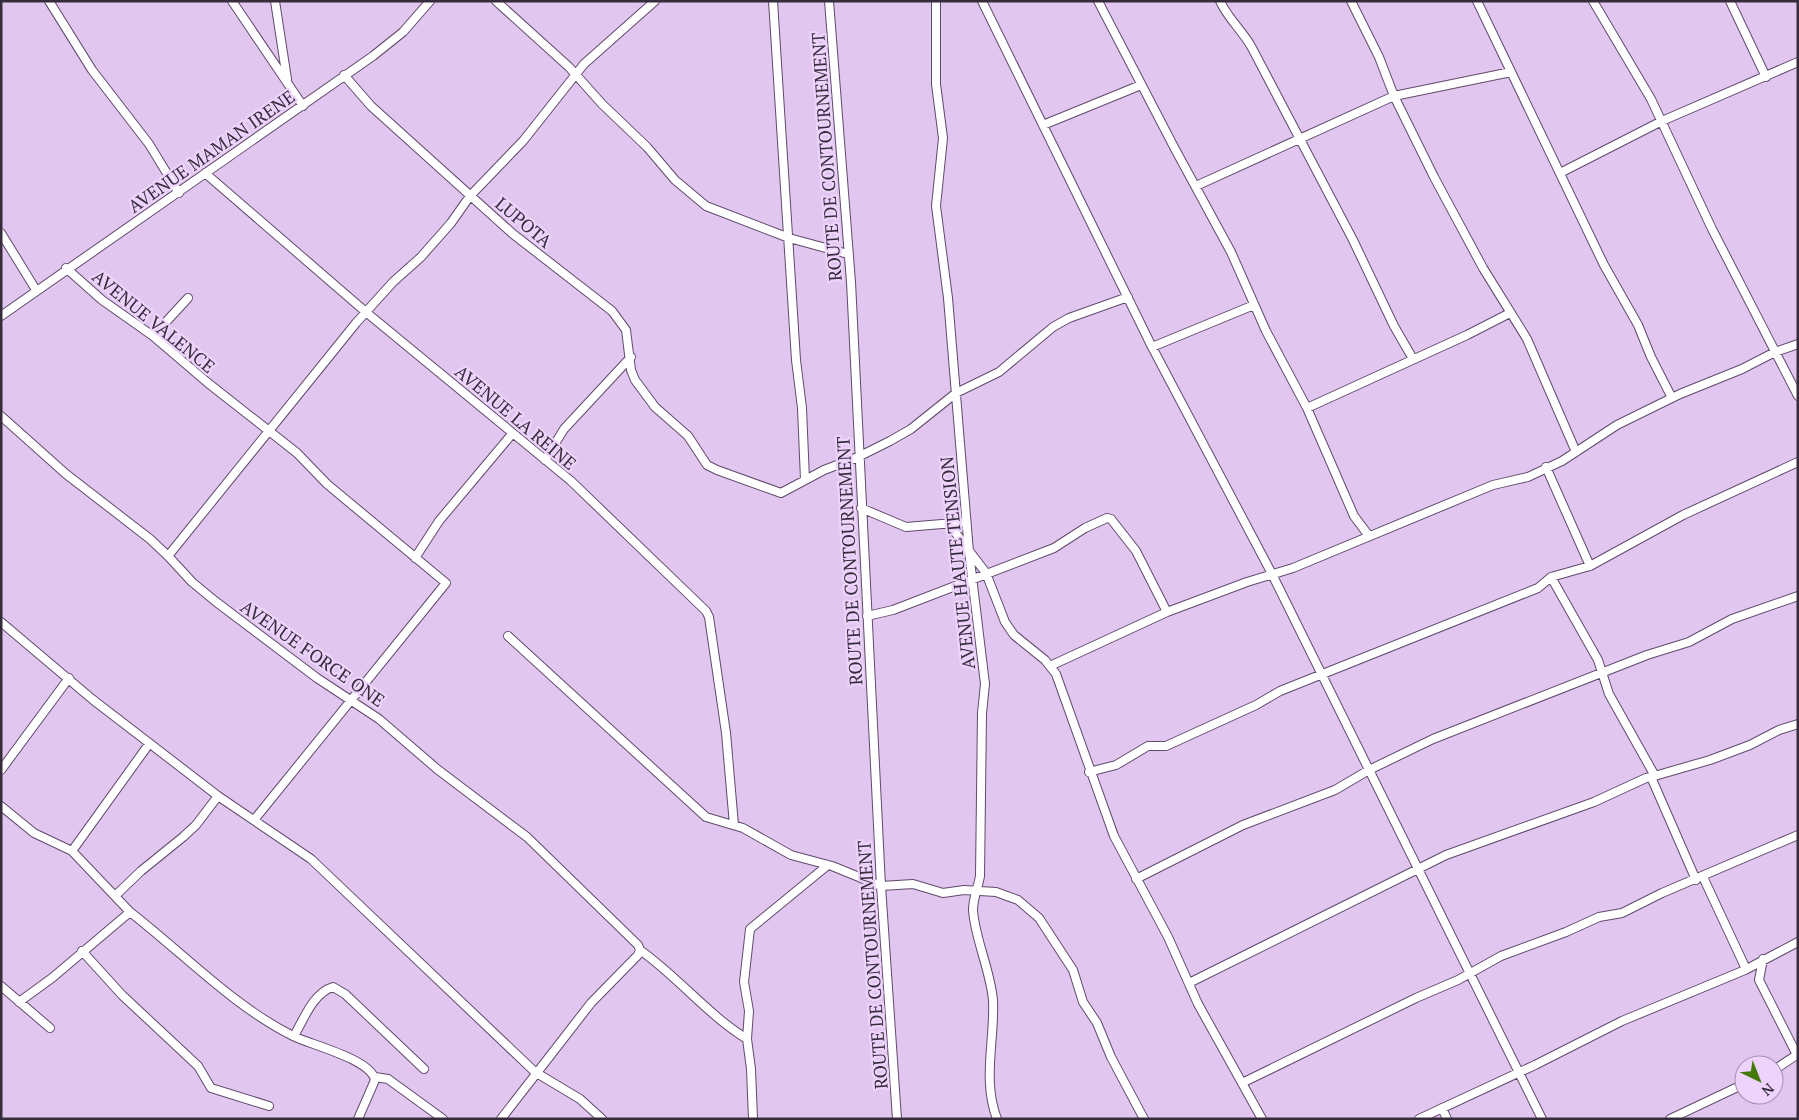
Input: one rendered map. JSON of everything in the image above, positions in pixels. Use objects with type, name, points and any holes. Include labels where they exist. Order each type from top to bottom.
[{"type":"street","points":[[49,1],[92,70],[149,144],[178,192]]},
{"type":"street","points":[[232,1],[303,106]]},
{"type":"street","name":"AVENUE MAMAN IRENE","points":[[1,316],[66,268],[303,106],[403,32],[430,1]]},
{"type":"street","points":[[496,1],[576,74],[647,147],[675,180],[706,206],[789,238],[848,254]]},
{"type":"street","points":[[168,556],[198,521],[268,430],[393,282],[433,244],[470,196],[523,141],[576,74],[622,28],[655,1]]},
{"type":"street","points":[[773,1],[796,360],[802,408],[805,480]]},
{"type":"street","name":"ROUTE DE CONTOURNEMENT","points":[[829,1],[848,254],[881,886],[898,1119]]},
{"type":"street","name":"AVENUE HAUTE TENSION","points":[[936,1],[936,84],[942,138],[936,206],[948,298],[969,552],[986,690],[982,713],[980,876],[975,891],[975,921],[986,958],[993,1001],[990,1091],[997,1119]]},
{"type":"street","points":[[982,1],[1000,43],[1043,125],[1152,347],[1272,574],[1542,1119]]},
{"type":"street","points":[[1098,1],[1231,252],[1266,331],[1307,408],[1354,516],[1370,536]]},
{"type":"street","points":[[1220,1],[1227,17],[1248,41],[1352,240],[1394,326],[1413,359]]},
{"type":"street","points":[[1351,1],[1379,57],[1394,96],[1466,237],[1527,339],[1576,452]]},
{"type":"street","points":[[1477,1],[1672,398]]},
{"type":"street","points":[[1593,1],[1662,121],[1712,229],[1798,396]]},
{"type":"street","points":[[1730,1],[1766,77]]},
{"type":"street","points":[[277,2],[288,83]]},
{"type":"street","points":[[1560,173],[1662,121],[1798,62]]},
{"type":"street","points":[[1196,186],[1394,96],[1511,72]]},
{"type":"street","name":"LUPOTA","points":[[344,75],[371,106],[513,234],[612,311],[626,330],[631,357],[631,370],[635,380],[655,407],[682,429],[699,449],[707,465],[781,493],[833,466],[858,457],[911,428],[956,393],[999,372],[1048,332],[1069,318],[1128,297]]},
{"type":"street","points":[[1043,125],[1141,84]]},
{"type":"street","name":"AVENUE LA REINE","points":[[205,173],[367,312],[545,460],[626,533],[706,610],[709,617],[726,733],[734,825]]},
{"type":"street","points":[[1,233],[36,290]]},
{"type":"street","name":"AVENUE VALENCE","points":[[66,268],[102,300],[153,336],[297,453],[314,472],[446,584],[352,701]]},
{"type":"street","points":[[153,336],[188,298]]},
{"type":"street","points":[[1152,347],[1254,304]]},
{"type":"street","points":[[1307,408],[1510,313]]},
{"type":"street","points":[[1050,666],[1089,649],[1111,636],[1167,612],[1293,568],[1493,485],[1520,481],[1576,452],[1617,425],[1693,388],[1742,369],[1775,352],[1798,344]]},
{"type":"street","points":[[545,460],[564,430],[631,357]]},
{"type":"street","name":"AVENUE FORCE ONE","points":[[1,416],[66,474],[168,556],[192,582],[215,601],[379,719],[437,769],[527,837],[607,914],[638,945],[640,950],[678,980],[729,1028],[747,1039]]},
{"type":"street","points":[[415,558],[439,521],[512,434]]},
{"type":"street","points":[[1089,772],[1116,765],[1148,746],[1166,746],[1256,705],[1280,691],[1320,674],[1538,588],[1551,577],[1590,566],[1683,515],[1798,462]]},
{"type":"street","points":[[1546,467],[1590,566]]},
{"type":"street","points":[[861,508],[906,527],[966,522]]},
{"type":"street","points":[[867,616],[893,610],[1054,548],[1085,528],[1109,518],[1123,532],[1136,551],[1167,612]]},
{"type":"street","points":[[948,523],[986,573],[1005,622],[1014,634],[1050,666],[1061,684],[1089,772],[1111,830],[1168,937],[1189,983],[1262,1119]]},
{"type":"street","points":[[1551,577],[1598,660],[1609,694],[1653,777],[1700,879],[1746,969],[1759,980],[1797,1054],[1784,1063]]},
{"type":"street","points":[[1136,879],[1243,825],[1335,790],[1369,770],[1433,739],[1602,673],[1689,642],[1732,619],[1798,596]]},
{"type":"street","points":[[1,622],[149,744],[218,796],[311,859],[535,1072],[580,1099],[602,1119]]},
{"type":"street","points":[[508,636],[706,817],[734,825],[764,838],[791,855],[828,865],[881,886],[913,884],[942,893],[975,891],[1004,894],[1018,900],[1040,918],[1072,970],[1083,1002],[1097,1024],[1111,1057],[1144,1119]]},
{"type":"street","points":[[1,770],[68,678]]},
{"type":"street","points":[[254,820],[352,701]]},
{"type":"street","points":[[1189,983],[1418,869],[1479,842],[1533,825],[1653,777],[1750,746],[1779,730],[1798,724]]},
{"type":"street","points":[[72,850],[149,744]]},
{"type":"street","points":[[116,895],[141,870],[184,837],[196,825],[218,796]]},
{"type":"street","points":[[1,806],[34,833],[72,850],[130,912],[241,1001],[294,1036],[345,1057],[375,1077],[388,1079],[443,1119]]},
{"type":"street","points":[[1242,1083],[1501,956],[1566,932],[1599,917],[1622,913],[1662,893],[1700,879],[1798,836]]},
{"type":"street","points":[[753,1119],[751,1069],[747,1039],[749,1011],[744,974],[750,929],[828,865]]},
{"type":"street","points":[[19,1002],[52,978],[130,912]]},
{"type":"street","points":[[1419,1119],[1622,1021],[1746,969],[1798,942]]},
{"type":"street","points":[[501,1119],[535,1072],[591,1002],[638,956],[640,950]]},
{"type":"street","points":[[82,951],[122,995],[198,1066],[211,1088],[269,1106]]},
{"type":"street","points":[[1759,980],[1763,959]]},
{"type":"street","points":[[294,1036],[318,996],[325,990],[333,987],[345,994],[424,1069]]},
{"type":"street","points":[[3,991],[50,1028]]},
{"type":"street","points":[[358,1119],[375,1077]]},
{"type":"street","points":[[1670,1119],[1734,1089]]},
{"type":"street","points":[[1442,1108],[1447,1119]]}]
